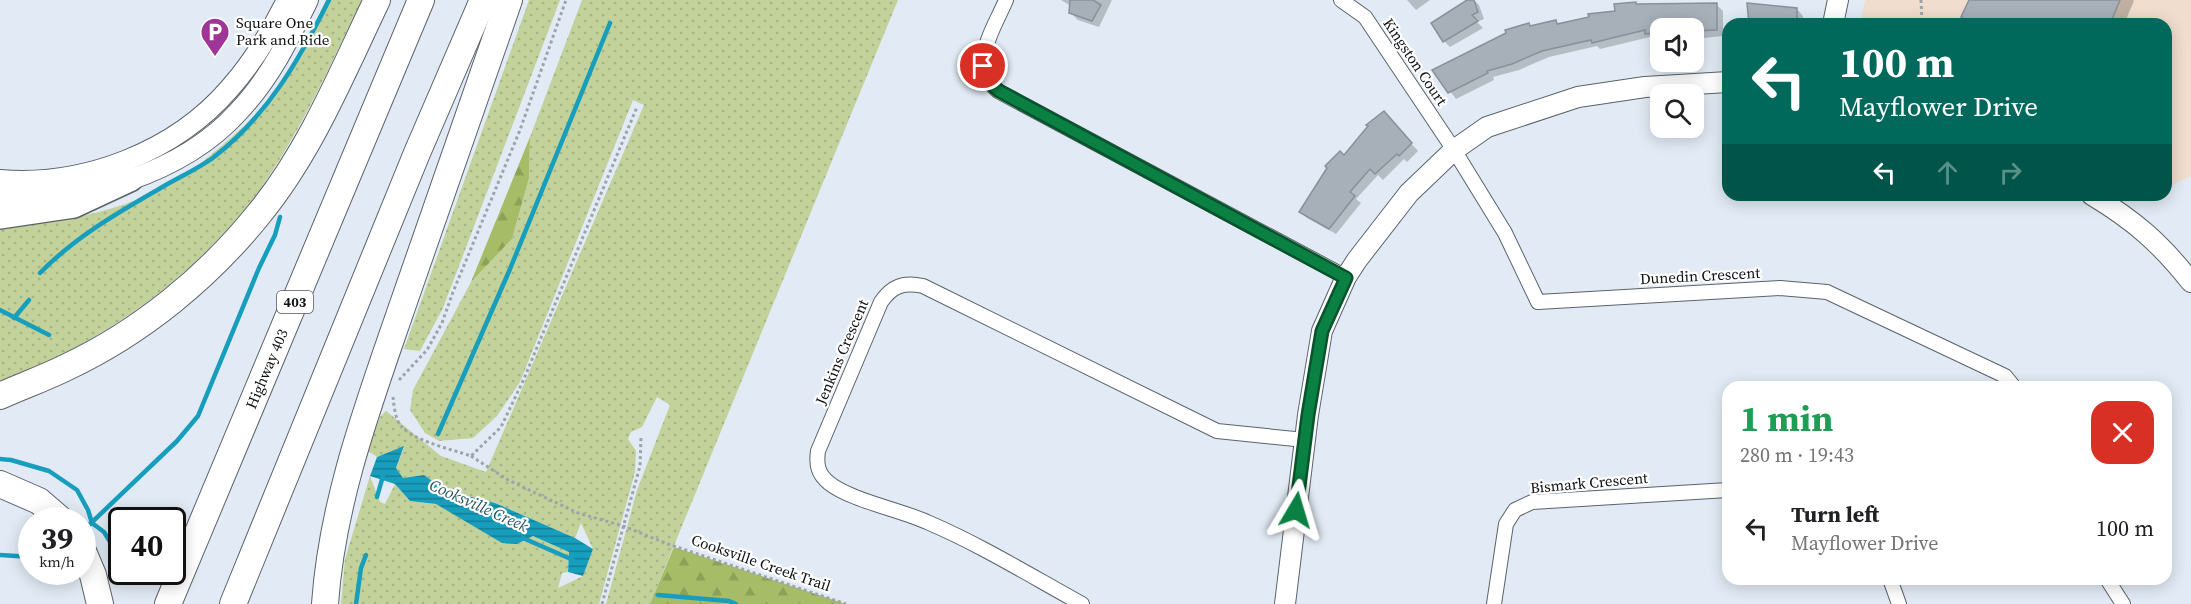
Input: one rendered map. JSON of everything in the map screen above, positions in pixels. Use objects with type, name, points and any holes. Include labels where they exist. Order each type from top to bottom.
[{"type":"highway","points":[[0,396],[68,367],[114,341],[163,308],[218,260],[259,214],[284,178],[321,114],[377,0]]},
{"type":"highway","name":"Highway 403","points":[[168,604],[421,0]]},
{"type":"highway","points":[[233,604],[417,153],[483,0]]},
{"type":"highway","points":[[325,604],[329,555],[365,414],[510,0]]},
{"type":"highway","points":[[0,484],[39,501],[46,507]]},
{"type":"highway","points":[[95,585],[100,604]]},
{"type":"main road","points":[[0,218],[74,207],[132,180]]},
{"type":"street","points":[[0,180],[22,182],[58,178],[106,167],[143,153],[180,132],[212,106],[235,82],[271,32],[287,0]]},
{"type":"street","points":[[0,199],[70,196],[132,180],[199,145],[238,113],[262,84],[282,55],[308,0]]},
{"type":"street","points":[[1006,0],[983,57],[986,76],[999,91],[1346,278]]},
{"type":"street","name":"Kingston Court","points":[[1341,0],[1365,17],[1454,150]]},
{"type":"street","points":[[1834,18],[1838,0]]},
{"type":"street","points":[[1285,604],[1305,440],[1322,331],[1346,278],[1357,260],[1409,193],[1454,150],[1487,127],[1578,97],[1645,87],[1722,82]]},
{"type":"street","name":"Dunedin Crescent","points":[[1454,150],[1505,233],[1538,302],[1780,288],[1827,292],[2005,376],[2009,381]]},
{"type":"street","points":[[2102,201],[2122,213],[2145,232],[2168,253],[2191,282]]},
{"type":"street","name":"Jenkins Crescent","points":[[1082,604],[981,548],[927,522],[846,492],[821,477],[816,464],[818,451],[881,302],[889,291],[899,285],[910,283],[923,286],[1217,431],[1305,440]]},
{"type":"street","name":"Bismark Crescent","points":[[1494,604],[1506,524],[1515,510],[1532,502],[1722,490]]},
{"type":"street","points":[[1892,585],[1899,604]]},
{"type":"street","points":[[2111,585],[2123,604]]},
{"type":"path","points":[[397,382],[427,350],[442,323],[520,130],[566,0]]},
{"type":"path","points":[[1921,0],[1922,18]]},
{"type":"path","points":[[471,456],[501,427],[523,381],[637,107]]},
{"type":"path","name":"Cooksville Creek Trail","points":[[392,394],[396,415],[401,425],[417,437],[471,456],[508,480],[578,513],[623,526],[668,544],[846,604]]},
{"type":"path","points":[[602,604],[640,466],[641,438]]},
{"type":"shaded area","points":[[1865,0],[2191,0],[2191,176],[2172,185],[2172,18],[1861,18]]},
{"type":"green space","points":[[326,0],[362,0],[291,140],[263,185],[239,217],[180,276],[111,327],[37,366],[0,381],[0,226],[72,218],[123,205],[146,196],[188,173],[244,126],[270,100],[308,39]]},
{"type":"green space","points":[[529,0],[560,0],[443,308],[420,351],[404,349]]},
{"type":"green space","points":[[582,0],[898,0],[650,604],[606,604],[637,490],[670,405],[657,397],[642,427],[631,432],[628,439],[636,451],[635,472],[599,604],[341,604],[345,559],[370,476],[380,502],[385,504],[395,484],[410,501],[436,504],[517,544],[533,536],[569,552],[568,572],[562,573],[558,588],[583,576],[593,549],[581,523],[575,538],[495,503],[445,490],[424,475],[403,478],[396,469],[404,447],[377,457],[368,451],[380,417],[386,411],[441,456],[486,472],[644,105],[633,100],[520,382],[497,416],[473,438],[439,441],[425,433],[410,410],[413,390],[471,282],[512,239],[529,178],[530,137]]},
{"type":"green space","points":[[530,137],[529,178],[512,239],[471,282]]},
{"type":"green space","points":[[674,547],[846,604],[650,604]]},
{"type":"water","points":[[404,446],[396,468],[403,478],[424,475],[445,490],[495,503],[575,538],[593,549],[583,576],[568,572],[569,552],[533,536],[517,544],[502,543],[436,504],[410,501],[395,484],[370,476],[377,457]]},
{"type":"building","points":[[1070,0],[1093,0],[1101,5],[1092,21],[1069,13]]},
{"type":"building","points":[[1467,0],[1474,0],[1478,12],[1472,15],[1478,21],[1443,42],[1431,23]]},
{"type":"building","points":[[1969,0],[2120,0],[2112,18],[1961,17]]},
{"type":"building","points":[[1717,3],[1717,30],[1704,31],[1704,18],[1650,18],[1650,34],[1645,34],[1645,30],[1592,43],[1591,40],[1542,51],[1512,64],[1487,71],[1488,73],[1448,93],[1432,70],[1506,33],[1505,30],[1529,23],[1530,26],[1556,20],[1557,24],[1589,17],[1588,14],[1615,11],[1614,4]]},
{"type":"building","points":[[1747,3],[1797,8],[1797,18],[1748,18]]},
{"type":"building","points":[[1384,111],[1412,143],[1375,174],[1370,169],[1350,192],[1355,196],[1329,229],[1299,212],[1327,168],[1325,166],[1340,151],[1344,155],[1368,126],[1366,125]]},
{"type":"waterway","points":[[40,273],[67,248],[96,227],[208,161],[233,141],[266,105],[294,65],[329,0]]},
{"type":"waterway","points":[[438,434],[510,269],[610,23]]},
{"type":"waterway","points":[[96,518],[177,441],[198,416],[259,268],[275,235],[280,217]]},
{"type":"waterway","points":[[14,318],[29,300]]},
{"type":"waterway","name":"Cooksville Creek","points":[[0,310],[49,335]]},
{"type":"waterway","points":[[0,459],[49,471],[77,490],[92,523],[104,532],[108,538]]},
{"type":"waterway","points":[[377,497],[383,476]]},
{"type":"waterway","name":"Cooksville Creek","points":[[523,538],[573,560]]},
{"type":"waterway","points":[[0,555],[18,556]]},
{"type":"waterway","points":[[356,604],[361,568],[366,555]]},
{"type":"waterway","name":"Cooksville Creek","points":[[658,595],[729,601],[736,604]]},
{"type":"place","name":"Square One Park and Ride","points":[[215,58]]},
{"type":"route","points":[[983,66],[991,84],[999,91],[1346,278],[1322,331],[1296,510]]}]
